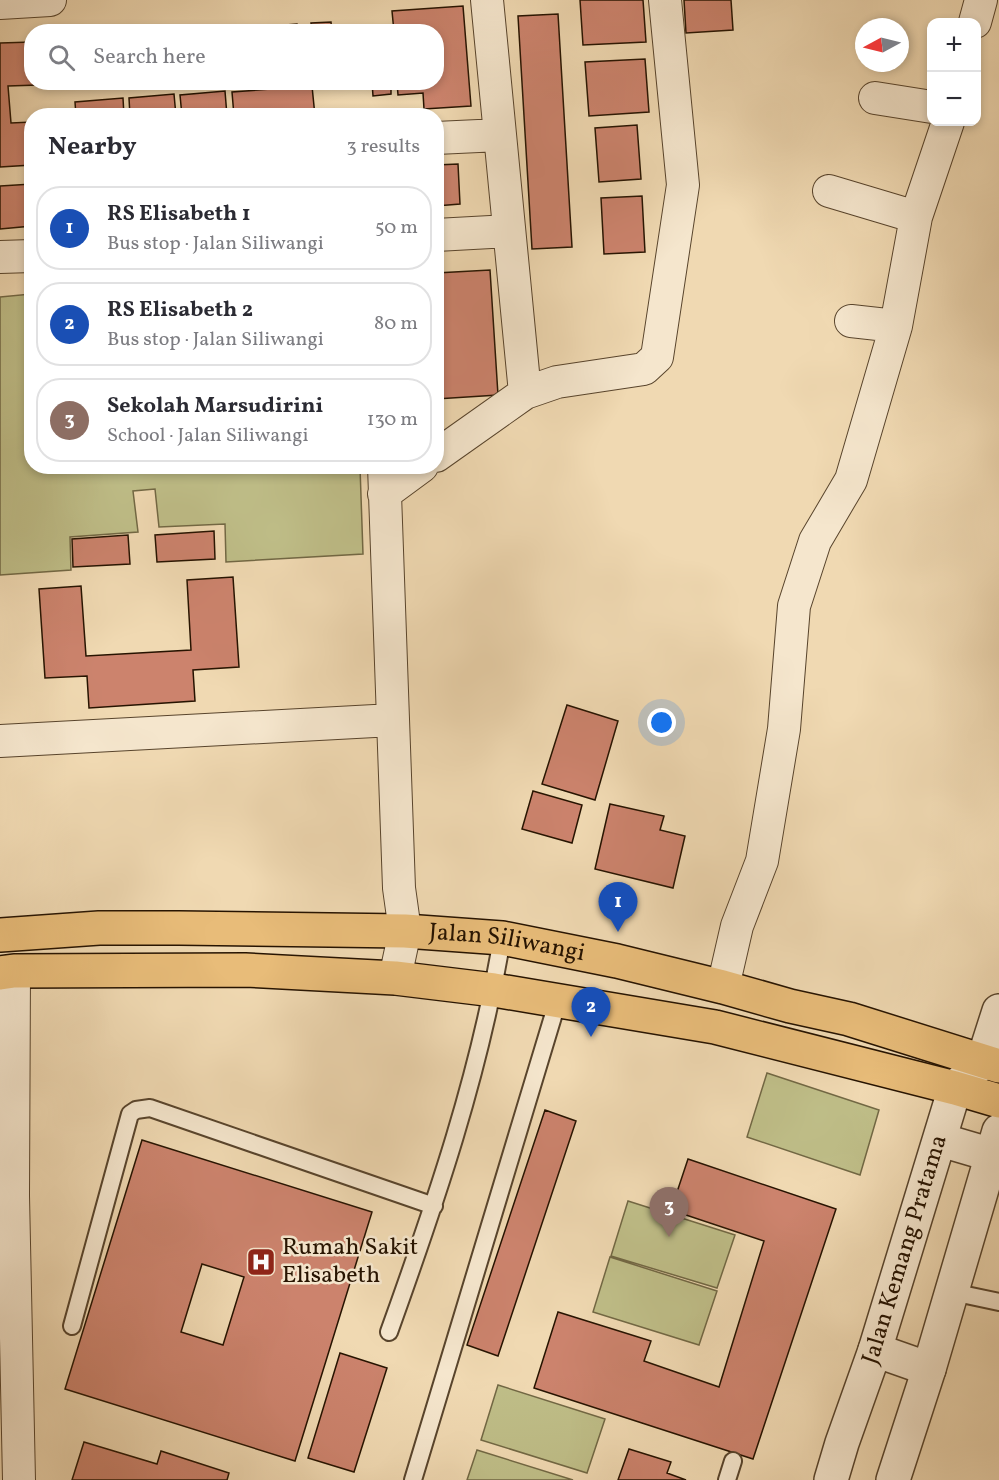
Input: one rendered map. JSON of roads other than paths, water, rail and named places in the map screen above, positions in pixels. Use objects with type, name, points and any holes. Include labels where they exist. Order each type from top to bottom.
[{"type":"main road","name":"Jalan Siliwangi","points":[[0,935],[99,928],[405,931],[502,939],[617,962],[723,987],[790,1006],[849,1019],[991,1063]]},
{"type":"main road","name":"Jalan Siliwangi","points":[[7,972],[245,970],[395,978],[494,990],[715,1027],[999,1101]]},
{"type":"street","points":[[0,3],[50,0]]},
{"type":"street","points":[[487,0],[525,393]]},
{"type":"street","points":[[444,450],[525,393],[557,382],[644,369],[657,357],[683,185],[665,0]]},
{"type":"street","points":[[976,18],[981,0]]},
{"type":"street","points":[[875,98],[927,106]]},
{"type":"street","points":[[723,987],[737,926],[762,861],[784,729],[794,606],[815,541],[850,480],[897,326],[916,217],[947,126]]},
{"type":"street","points":[[444,138],[500,135]]},
{"type":"street","points":[[829,191],[916,217]]},
{"type":"street","points":[[444,235],[509,231]]},
{"type":"street","points":[[0,258],[24,256]]},
{"type":"street","points":[[851,321],[897,326]]},
{"type":"street","points":[[395,978],[405,931],[399,888],[384,480],[400,474]]},
{"type":"street","points":[[0,741],[393,720]]},
{"type":"street","points":[[7,972],[7,1196],[20,1480]]},
{"type":"street","points":[[999,1011],[991,1063],[999,1090]]},
{"type":"street","name":"Jalan Kemang Pratama","points":[[831,1480],[875,1350],[955,1088],[991,1063]]},
{"type":"street","points":[[893,1480],[929,1369],[996,1143],[941,1140]]},
{"type":"street","points":[[875,1350],[929,1369]]},
{"type":"lane","points":[[389,1332],[434,1206],[494,990],[502,939]]},
{"type":"lane","points":[[413,1480],[558,1000]]},
{"type":"lane","points":[[72,1326],[130,1114],[136,1110],[150,1108],[434,1206]]},
{"type":"lane","points":[[952,1292],[999,1302]]},
{"type":"lane","points":[[727,1480],[733,1461]]},
{"type":"place","name":"RS Elisabeth 1","points":[[618,932]]},
{"type":"place","name":"RS Elisabeth 2","points":[[591,1037]]},
{"type":"place","name":"Sekolah Marsudirini","points":[[669,1237]]},
{"type":"place","name":"Rumah Sakit Elisabeth","points":[[261,1262]]}]
